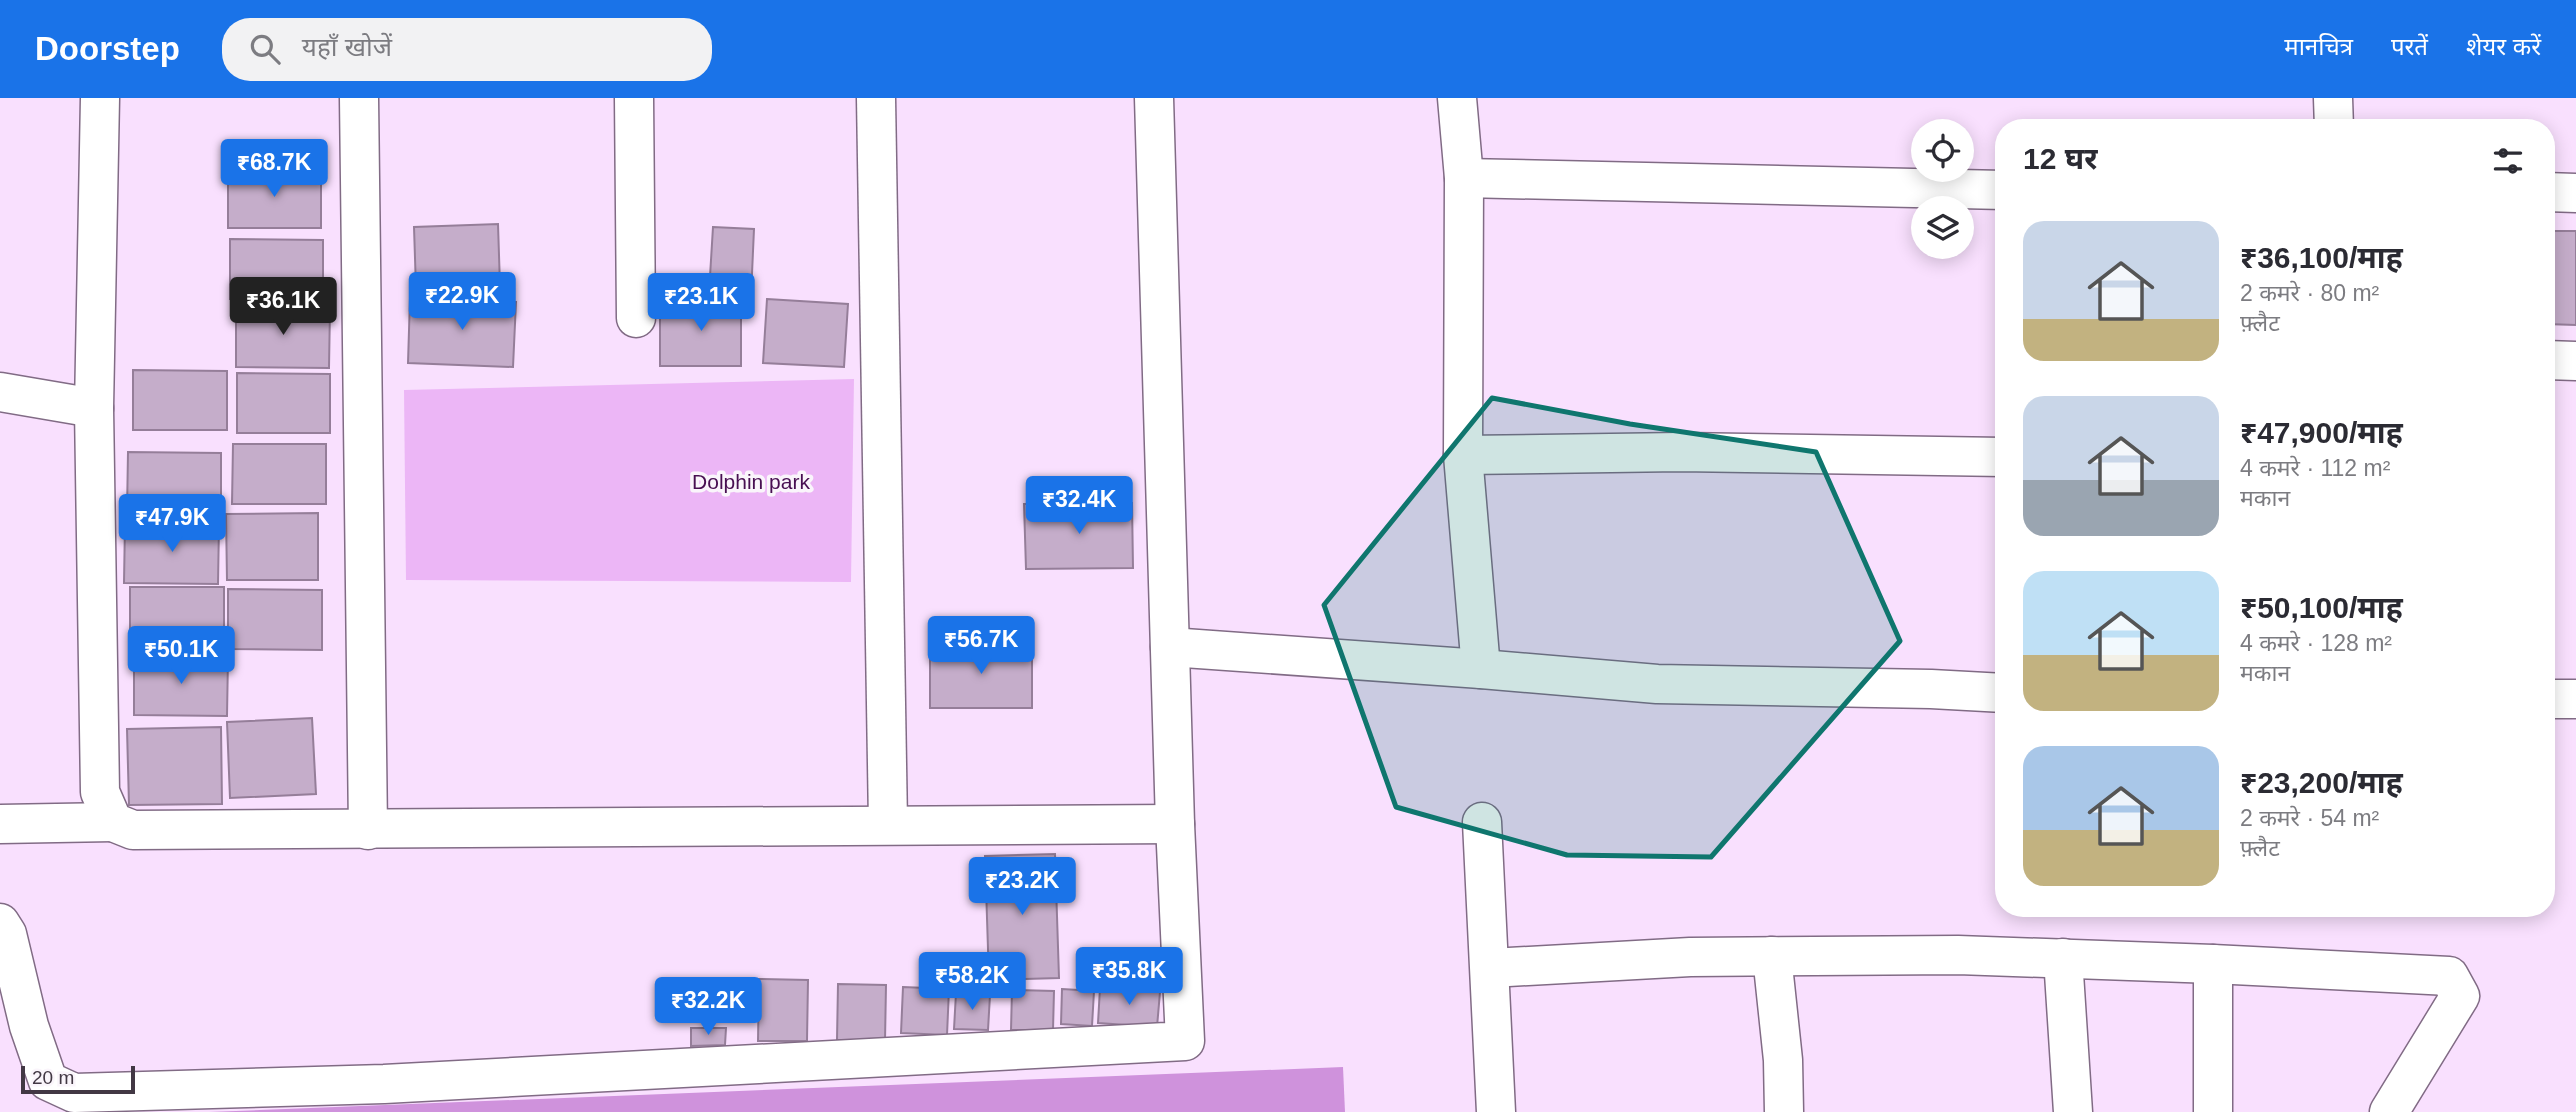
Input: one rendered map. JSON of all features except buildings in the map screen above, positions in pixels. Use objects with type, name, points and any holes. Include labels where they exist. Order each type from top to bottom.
[{"type":"street","points":[[100,98],[94,408],[100,792],[113,822]]},
{"type":"street","points":[[359,98],[368,830]]},
{"type":"street","points":[[634,98],[636,318]]},
{"type":"street","points":[[876,98],[888,824]]},
{"type":"street","points":[[0,923],[7,934],[29,1026],[48,1081],[74,1093],[384,1084],[1185,1041],[1175,824],[1154,98]]},
{"type":"street","points":[[1457,98],[1464,178],[1463,455],[1481,668]]},
{"type":"street","points":[[2333,98],[2334,119]]},
{"type":"street","points":[[1464,178],[1995,190]]},
{"type":"street","points":[[2555,192],[2576,193]]},
{"type":"street","points":[[2555,360],[2576,361]]},
{"type":"street","points":[[0,392],[94,408]]},
{"type":"street","points":[[1463,455],[1680,452],[1995,457]]},
{"type":"street","points":[[1170,647],[1481,668],[1657,684],[1995,693]]},
{"type":"street","points":[[2555,699],[2576,699]]},
{"type":"street","points":[[0,824],[113,822],[133,830],[368,830],[888,824],[1175,824]]},
{"type":"street","points":[[1482,822],[1496,1112]]},
{"type":"street","points":[[1491,968],[1690,957],[1958,955],[2449,976],[2460,996],[2389,1112]]},
{"type":"street","points":[[1772,956],[1783,1060],[1784,1112]]},
{"type":"street","points":[[2063,958],[2073,1112]]},
{"type":"street","points":[[2213,964],[2213,1112]]},
{"type":"highlighted area","points":[[1492,398],[1630,424],[1816,452],[1900,641],[1711,857],[1567,855],[1396,807],[1324,605]]},
{"type":"green space","name":"Dolphin park","points":[[854,379],[851,582],[406,580],[404,390]]},
{"type":"shaded area","points":[[1343,1067],[1345,1112],[209,1112]]}]
